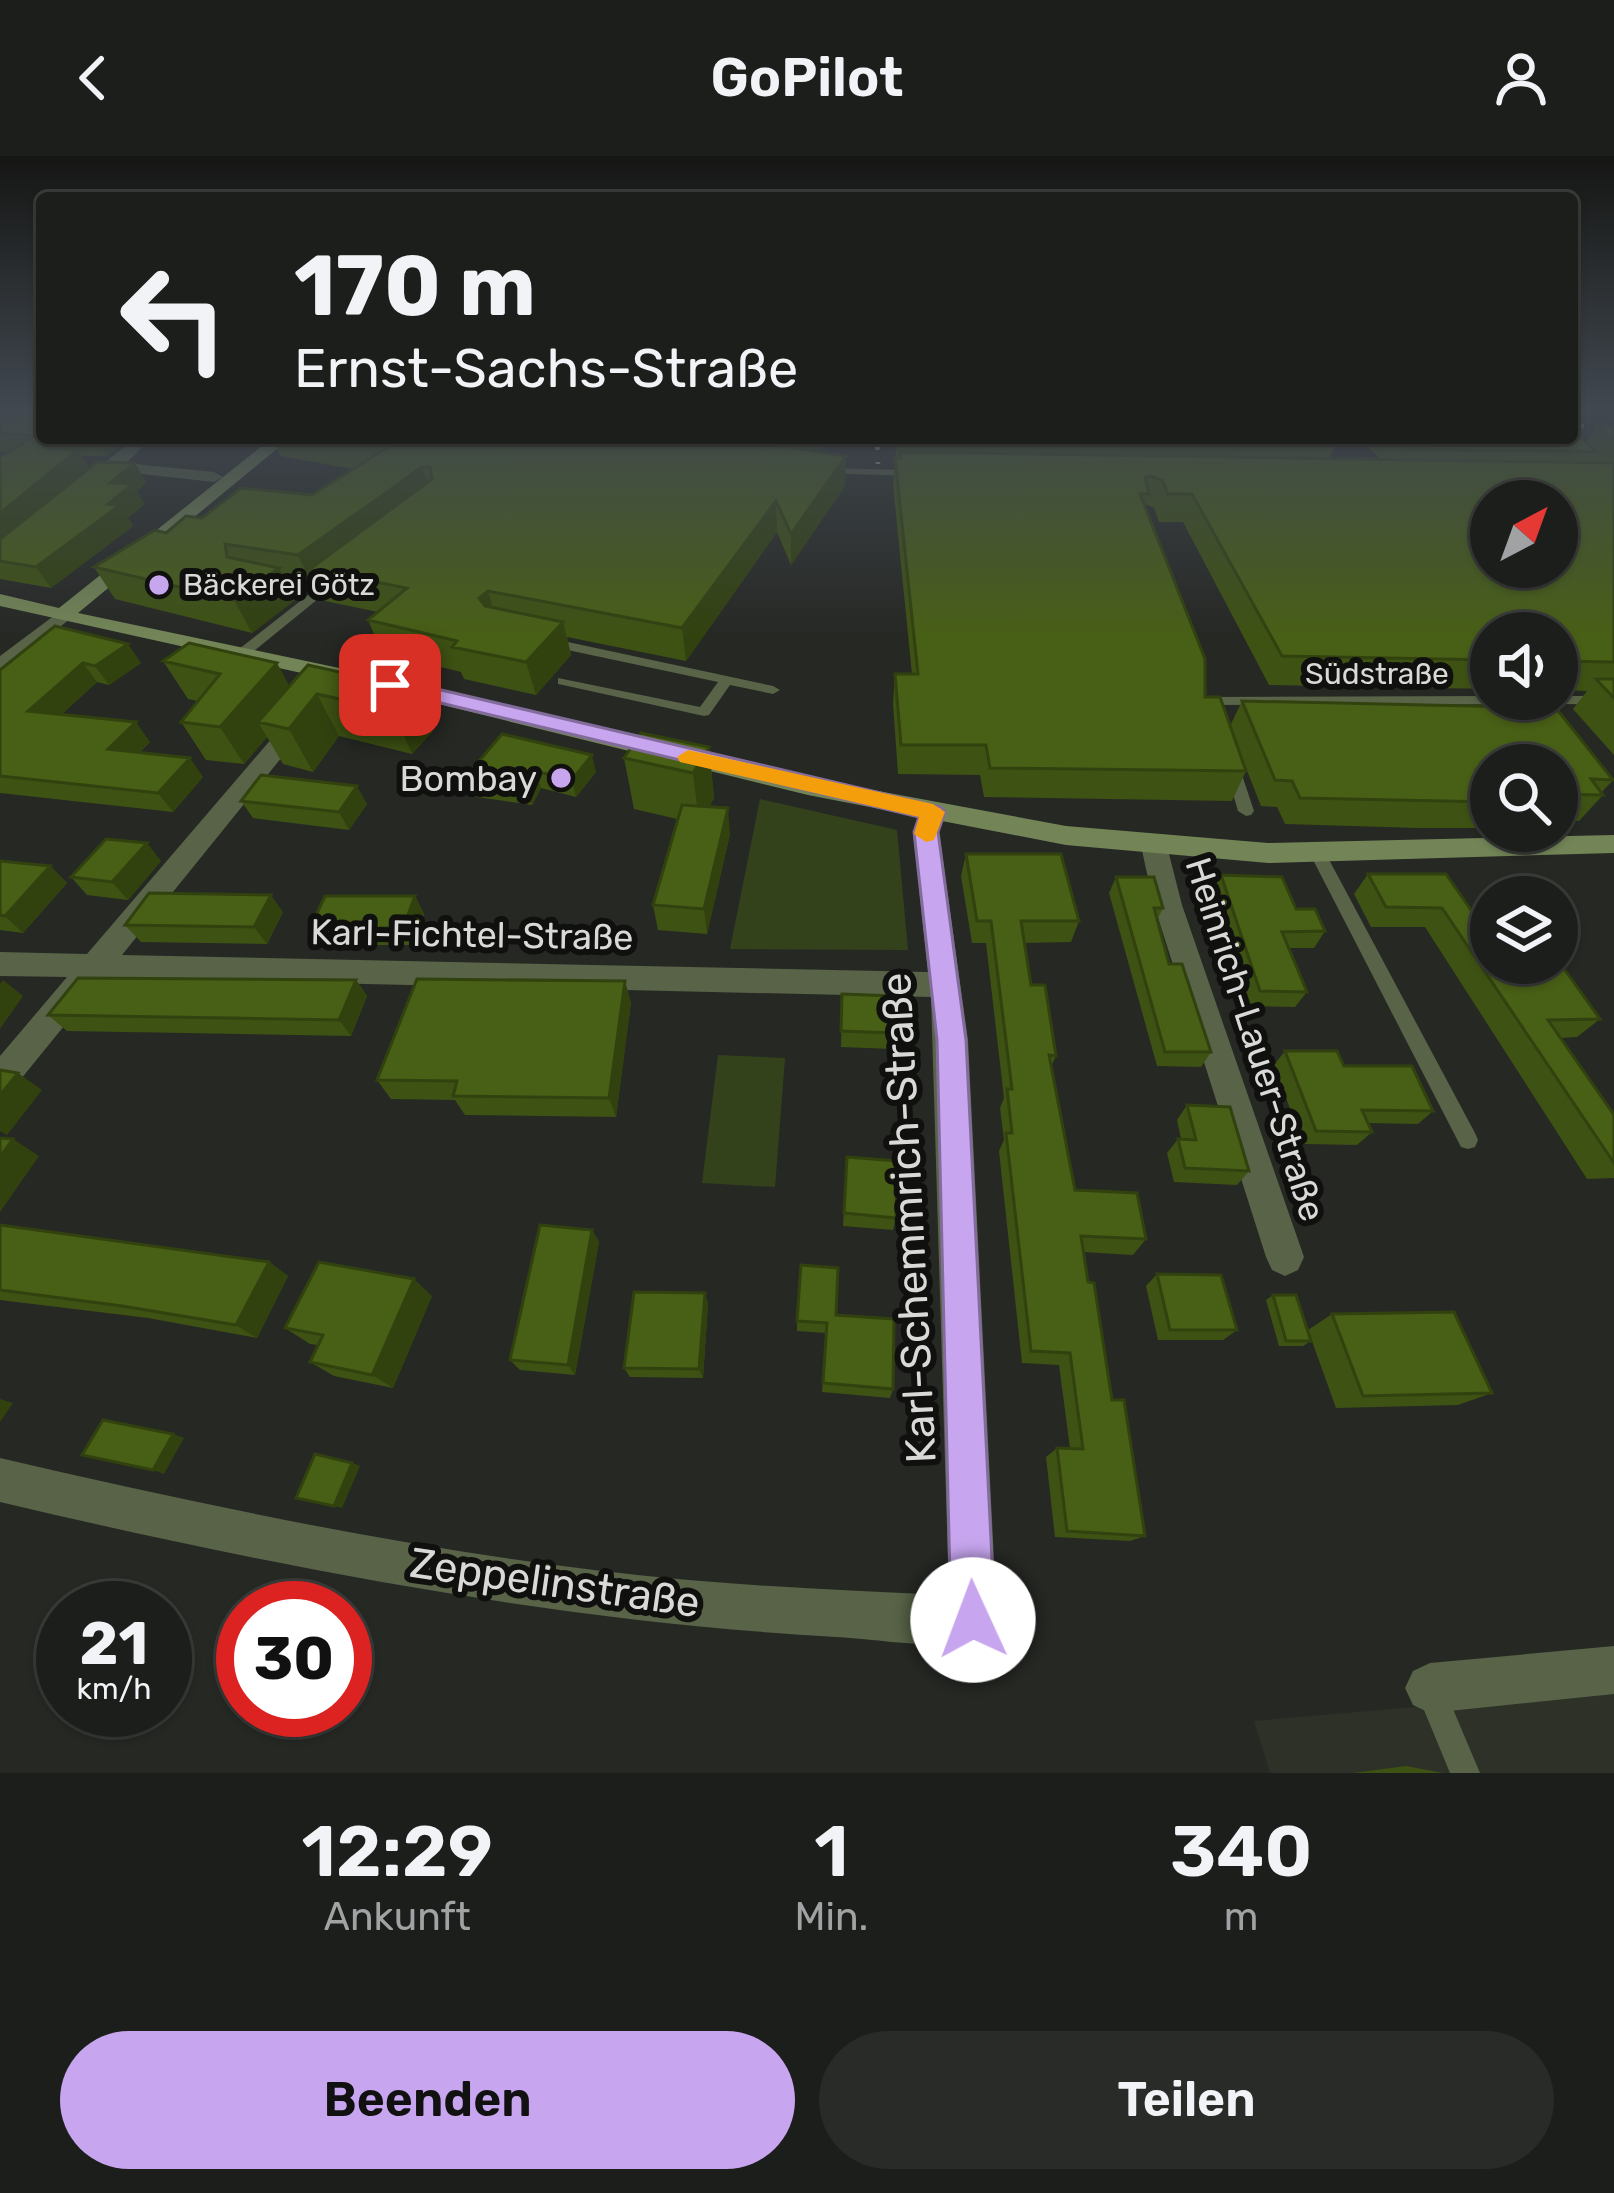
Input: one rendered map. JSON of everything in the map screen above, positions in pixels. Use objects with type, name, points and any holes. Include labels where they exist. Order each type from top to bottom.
[{"type":"main road","points":[[53,613],[204,485]]},
{"type":"main road","points":[[53,613],[220,485]]},
{"type":"main road","points":[[0,600],[345,674],[933,812],[1154,846],[1318,854],[1614,844]]},
{"type":"street","points":[[64,507],[86,485]]},
{"type":"street","points":[[0,667],[53,613]]},
{"type":"street","points":[[0,1081],[324,692],[345,674]]},
{"type":"street","name":"Karl-Schemmrich-Straße","points":[[933,812],[926,832],[952,1040],[973,1620]]},
{"type":"street","name":"Heinrich-Lauer-Straße","points":[[1154,846],[1168,905],[1286,1256]]},
{"type":"street","name":"Karl-Fichtel-Straße","points":[[0,964],[942,985]]},
{"type":"street","name":"Zeppelinstraße","points":[[0,1480],[188,1525],[598,1593],[748,1609],[973,1620]]},
{"type":"street","points":[[1430,1688],[1614,1670]]},
{"type":"lane","points":[[244,652],[346,572]]},
{"type":"lane","points":[[285,590],[315,596]]},
{"type":"lane","points":[[522,636],[773,690]]},
{"type":"lane","points":[[563,681],[704,712],[726,680]]},
{"type":"lane","points":[[1204,680],[1219,723]]},
{"type":"lane","name":"Südstraße","points":[[1212,701],[1614,700]]},
{"type":"lane","points":[[1225,745],[1246,811]]},
{"type":"lane","points":[[1318,854],[1468,1140]]},
{"type":"lane","points":[[1430,1688],[1465,1773]]},
{"type":"shaded area","points":[[1614,1690],[1614,1773],[1270,1773],[1254,1721]]},
{"type":"green space","points":[[760,799],[897,830],[908,950],[730,949]]},
{"type":"green space","points":[[718,1055],[785,1058],[775,1187],[702,1183]]},
{"type":"building","points":[[0,485],[34,485],[0,513]]},
{"type":"building","points":[[67,485],[131,485],[108,504],[120,505],[36,567],[0,561],[0,539]]},
{"type":"building","points":[[327,485],[396,485],[298,555],[225,544],[227,557],[279,568],[234,600],[94,567],[155,530],[166,533],[186,516],[202,518],[241,488],[312,495]]},
{"type":"building","points":[[423,485],[825,485],[791,534],[776,501],[682,628],[488,591],[479,598],[485,606],[563,622],[526,662],[452,647],[457,641],[368,620],[407,588],[310,569]]},
{"type":"building","points":[[898,485],[1147,485],[1149,494],[1140,494],[1205,659],[1205,697],[1220,697],[1246,771],[990,768],[986,745],[901,745],[895,674],[918,674]]},
{"type":"building","points":[[1164,485],[1470,485],[1470,588],[1578,588],[1578,485],[1614,485],[1614,662],[1578,661],[1578,612],[1470,612],[1470,660],[1282,656],[1192,494],[1168,494]]},
{"type":"building","points":[[55,626],[128,644],[95,666],[83,663],[28,711],[136,722],[108,749],[190,758],[158,793],[0,776],[0,670]]},
{"type":"building","points":[[189,643],[277,663],[220,727],[181,722],[220,674],[163,661]]},
{"type":"building","points":[[308,665],[416,689],[393,711],[317,694],[289,729],[258,722]]},
{"type":"building","points":[[1596,679],[1614,679],[1614,698]]},
{"type":"building","points":[[1242,701],[1470,706],[1470,720],[1566,720],[1613,780],[1591,779],[1603,795],[1578,794],[1578,744],[1470,744],[1470,802],[1300,798],[1292,781],[1275,780]]},
{"type":"building","points":[[641,733],[709,747],[693,773],[624,758]]},
{"type":"building","points":[[502,734],[592,755],[572,780],[535,771],[526,788],[463,780]]},
{"type":"building","points":[[261,775],[357,786],[339,812],[241,801]]},
{"type":"building","points":[[682,805],[728,808],[704,909],[653,905]]},
{"type":"building","points":[[106,839],[147,843],[112,882],[71,877]]},
{"type":"building","points":[[966,854],[1061,854],[1079,921],[1021,921],[1031,985],[1045,985],[1056,1056],[1049,1055],[1075,1190],[1137,1193],[1146,1239],[1081,1236],[1088,1282],[1094,1283],[1112,1400],[1124,1400],[1145,1536],[1067,1531],[1057,1448],[1083,1449],[1070,1353],[1031,1351],[1006,1133],[1012,1133],[1007,1089],[1012,1089],[991,921],[977,921]]},
{"type":"building","points":[[0,861],[50,866],[5,916],[0,915]]},
{"type":"building","points":[[1368,874],[1446,874],[1470,909],[1470,950],[1442,908],[1386,907]]},
{"type":"building","points":[[1221,875],[1282,877],[1296,909],[1315,909],[1325,931],[1282,932],[1307,992],[1260,991]]},
{"type":"building","points":[[1116,877],[1154,877],[1163,908],[1154,908],[1169,964],[1182,964],[1211,1052],[1165,1052]]},
{"type":"building","points":[[149,893],[271,895],[254,927],[125,925]]},
{"type":"building","points":[[325,896],[415,896],[403,928],[310,928]]},
{"type":"building","points":[[78,978],[356,980],[339,1020],[48,1015]]},
{"type":"building","points":[[417,979],[625,981],[609,1098],[453,1096],[457,1081],[377,1080]]},
{"type":"building","points":[[1493,984],[1575,984],[1600,1019],[1548,1020],[1614,1115],[1614,1163]]},
{"type":"building","points":[[842,994],[893,996],[894,1033],[841,1031]]},
{"type":"building","points":[[1285,1051],[1337,1051],[1344,1066],[1412,1066],[1433,1111],[1362,1110],[1372,1132],[1316,1131]]},
{"type":"building","points":[[0,1070],[18,1073],[0,1095]]},
{"type":"building","points":[[1187,1105],[1230,1107],[1249,1171],[1185,1168],[1178,1139],[1196,1140]]},
{"type":"building","points":[[0,1138],[13,1139],[0,1157]]},
{"type":"building","points":[[847,1157],[897,1161],[896,1218],[844,1213]]},
{"type":"building","points":[[0,1225],[269,1262],[236,1325],[0,1290]]},
{"type":"building","points":[[540,1225],[592,1230],[568,1365],[510,1360]]},
{"type":"building","points":[[319,1262],[414,1279],[372,1375],[310,1362],[323,1335],[285,1328]]},
{"type":"building","points":[[801,1265],[838,1268],[836,1315],[894,1319],[893,1389],[823,1383],[827,1323],[797,1321]]},
{"type":"building","points":[[1157,1274],[1221,1275],[1237,1330],[1170,1330]]},
{"type":"building","points":[[634,1292],[705,1293],[699,1369],[624,1368]]},
{"type":"building","points":[[1273,1295],[1296,1295],[1311,1341],[1286,1341]]},
{"type":"building","points":[[1454,1312],[1492,1393],[1363,1396],[1332,1314]]},
{"type":"building","points":[[103,1420],[173,1434],[153,1470],[82,1455]]},
{"type":"building","points":[[315,1454],[352,1463],[334,1506],[296,1498]]},
{"type":"slow traffic","points":[[688,757],[933,812],[926,834]]},
{"type":"place","name":"Bäckerei Götz","points":[[159,585]]},
{"type":"place","name":"Bombay","points":[[561,778]]},
{"type":"route","points":[[390,685],[933,812],[926,832],[952,1040],[973,1620]]}]
